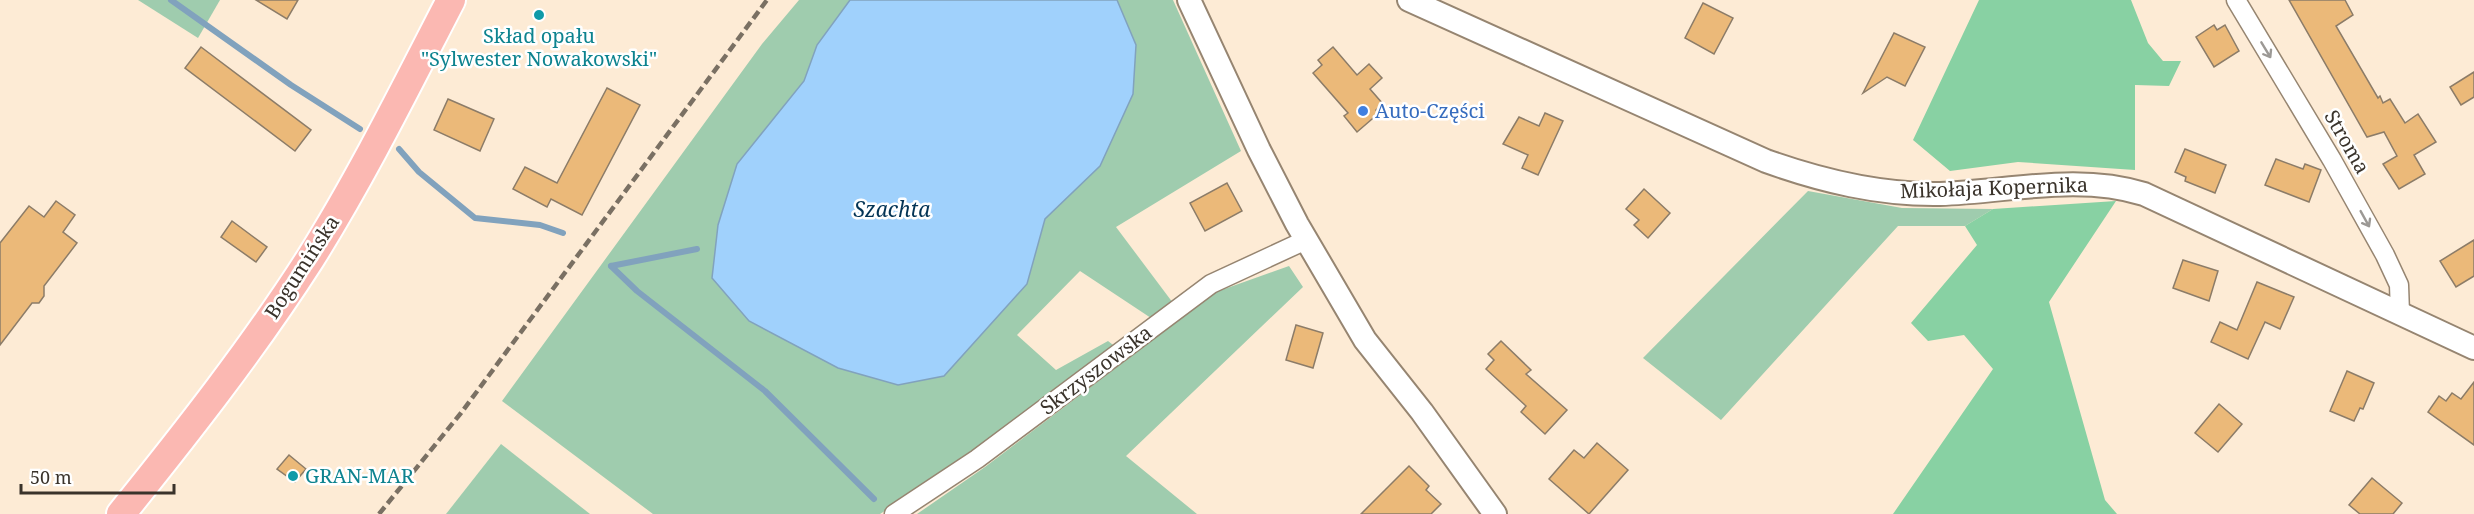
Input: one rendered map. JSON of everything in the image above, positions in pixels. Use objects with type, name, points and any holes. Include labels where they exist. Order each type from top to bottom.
[{"type":"main road","name":"Bogumińska","points":[[121,514],[186,433],[269,320],[310,259],[369,157],[451,0]]},
{"type":"street","points":[[1189,0],[1255,140],[1306,240],[1365,340],[1422,412],[1495,514]]},
{"type":"street","name":"Mikołaja Kopernika","points":[[1409,0],[1748,153],[1787,169],[1832,182],[1893,192],[1943,194],[2071,184],[2118,187],[2144,194],[2474,348]]},
{"type":"street","name":"Stroma","points":[[2236,0],[2332,160],[2385,255],[2399,285],[2400,314]]},
{"type":"street","name":"Skrzyszowska","points":[[894,514],[977,459],[1211,284],[1306,240]]},
{"type":"green space","points":[[138,0],[220,0],[198,38]]},
{"type":"green space","points":[[799,0],[850,0],[817,45],[804,81],[737,164],[1027,284],[1045,219],[1100,166],[1136,45],[1117,0],[1173,0],[1241,151],[1116,227],[1173,303],[1154,320],[1080,271],[1017,335],[1056,370],[1108,341],[1117,348],[973,454],[880,514],[653,514],[502,401],[762,44]]},
{"type":"green space","points":[[1979,0],[2131,0],[2148,43],[2163,61],[2181,61],[2169,86],[2135,85],[2135,170],[2018,162],[1950,171],[1913,140]]},
{"type":"green space","points":[[1808,191],[1902,208],[1993,209],[1965,226],[1898,226],[1721,420],[1643,358]]},
{"type":"green space","points":[[2116,201],[2049,302],[2105,500],[2117,514],[1893,514],[1993,369],[1964,335],[1928,341],[1911,323],[1977,245],[1965,226],[1993,209]]},
{"type":"green space","points":[[1289,266],[1303,287],[1126,456],[1197,514],[917,514],[985,467],[1216,292]]},
{"type":"green space","points":[[501,444],[590,514],[446,514]]},
{"type":"water","name":"Szachta","points":[[850,0],[1117,0],[1136,45],[1133,94],[1100,166],[1045,219],[1027,284],[944,376],[898,385],[838,368],[749,321],[712,278],[718,225],[737,164],[804,81],[817,45]]},
{"type":"building","points":[[256,0],[298,0],[287,19]]},
{"type":"building","points":[[2289,0],[2345,0],[2353,15],[2336,26],[2378,98],[2380,96],[2383,103],[2390,99],[2405,123],[2418,114],[2436,142],[2414,155],[2425,174],[2399,189],[2383,164],[2397,156],[2384,132],[2367,137]]},
{"type":"building","points":[[1703,3],[1733,18],[1714,54],[1685,38]]},
{"type":"building","points":[[2214,25],[2217,30],[2225,25],[2239,51],[2214,67],[2196,37]]},
{"type":"building","points":[[1894,33],[1925,47],[1905,86],[1887,77],[1863,93]]},
{"type":"building","points":[[201,47],[311,130],[295,151],[185,68]]},
{"type":"building","points":[[1333,47],[1357,75],[1369,64],[1382,78],[1370,89],[1383,104],[1376,110],[1379,113],[1357,132],[1344,116],[1348,113],[1313,73],[1322,65],[1318,60]]},
{"type":"building","points":[[2474,72],[2474,97],[2461,105],[2450,87]]},
{"type":"building","points":[[607,88],[640,105],[582,215],[551,199],[547,207],[513,189],[525,167],[557,183]]},
{"type":"building","points":[[448,99],[494,119],[480,151],[434,130]]},
{"type":"building","points":[[1545,113],[1563,121],[1538,175],[1522,168],[1528,155],[1503,144],[1519,117],[1539,126]]},
{"type":"building","points":[[2185,149],[2226,165],[2215,193],[2185,181],[2186,177],[2175,172]]},
{"type":"building","points":[[2276,159],[2303,169],[2305,164],[2321,170],[2309,202],[2265,185]]},
{"type":"building","points":[[1227,183],[1242,211],[1205,231],[1190,203]]},
{"type":"building","points":[[1644,189],[1670,213],[1648,238],[1634,225],[1639,220],[1626,209]]},
{"type":"building","points":[[56,201],[75,215],[63,232],[77,243],[44,286],[44,296],[39,303],[32,303],[0,345],[0,243],[29,206],[44,217]]},
{"type":"building","points":[[232,221],[267,247],[256,262],[221,237]]},
{"type":"building","points":[[2474,240],[2474,276],[2456,287],[2440,261]]},
{"type":"building","points":[[2183,260],[2218,271],[2209,301],[2173,288]]},
{"type":"building","points":[[2257,282],[2294,297],[2280,329],[2265,322],[2248,359],[2211,342],[2220,322],[2237,330]]},
{"type":"building","points":[[1296,325],[1323,333],[1313,368],[1286,360]]},
{"type":"building","points":[[1501,341],[1531,370],[1526,374],[1567,410],[1545,434],[1521,412],[1526,406],[1486,369],[1494,360],[1488,354]]},
{"type":"building","points":[[2347,371],[2374,383],[2363,409],[2360,408],[2354,421],[2330,411]]},
{"type":"building","points":[[2474,382],[2474,445],[2428,412],[2439,396],[2446,401],[2452,393],[2461,399]]},
{"type":"building","points":[[2219,404],[2242,424],[2218,452],[2195,433]]},
{"type":"building","points":[[1597,443],[1628,470],[1589,514],[1549,479],[1574,450],[1584,458]]},
{"type":"building","name":"GRAN-MAR","points":[[289,455],[306,469],[295,482],[277,469]]},
{"type":"building","points":[[1409,466],[1429,486],[1426,490],[1441,504],[1431,514],[1361,514]]},
{"type":"building","points":[[2372,478],[2402,503],[2393,514],[2360,514],[2349,505]]},
{"type":"waterway","points":[[171,0],[291,85],[360,129]]},
{"type":"waterway","points":[[399,149],[419,172],[475,218],[540,225],[563,233]]},
{"type":"waterway","points":[[611,266],[697,249]]},
{"type":"waterway","points":[[611,266],[637,291],[765,391],[874,499]]},
{"type":"railway","points":[[379,514],[461,413],[767,0]]},
{"type":"place","name":"Skład opału \"Sylwester Nowakowski\"","points":[[539,15]]},
{"type":"place","name":"Auto-Części","points":[[1363,111]]},
{"type":"place","name":"GRAN-MAR","points":[[293,476]]}]
